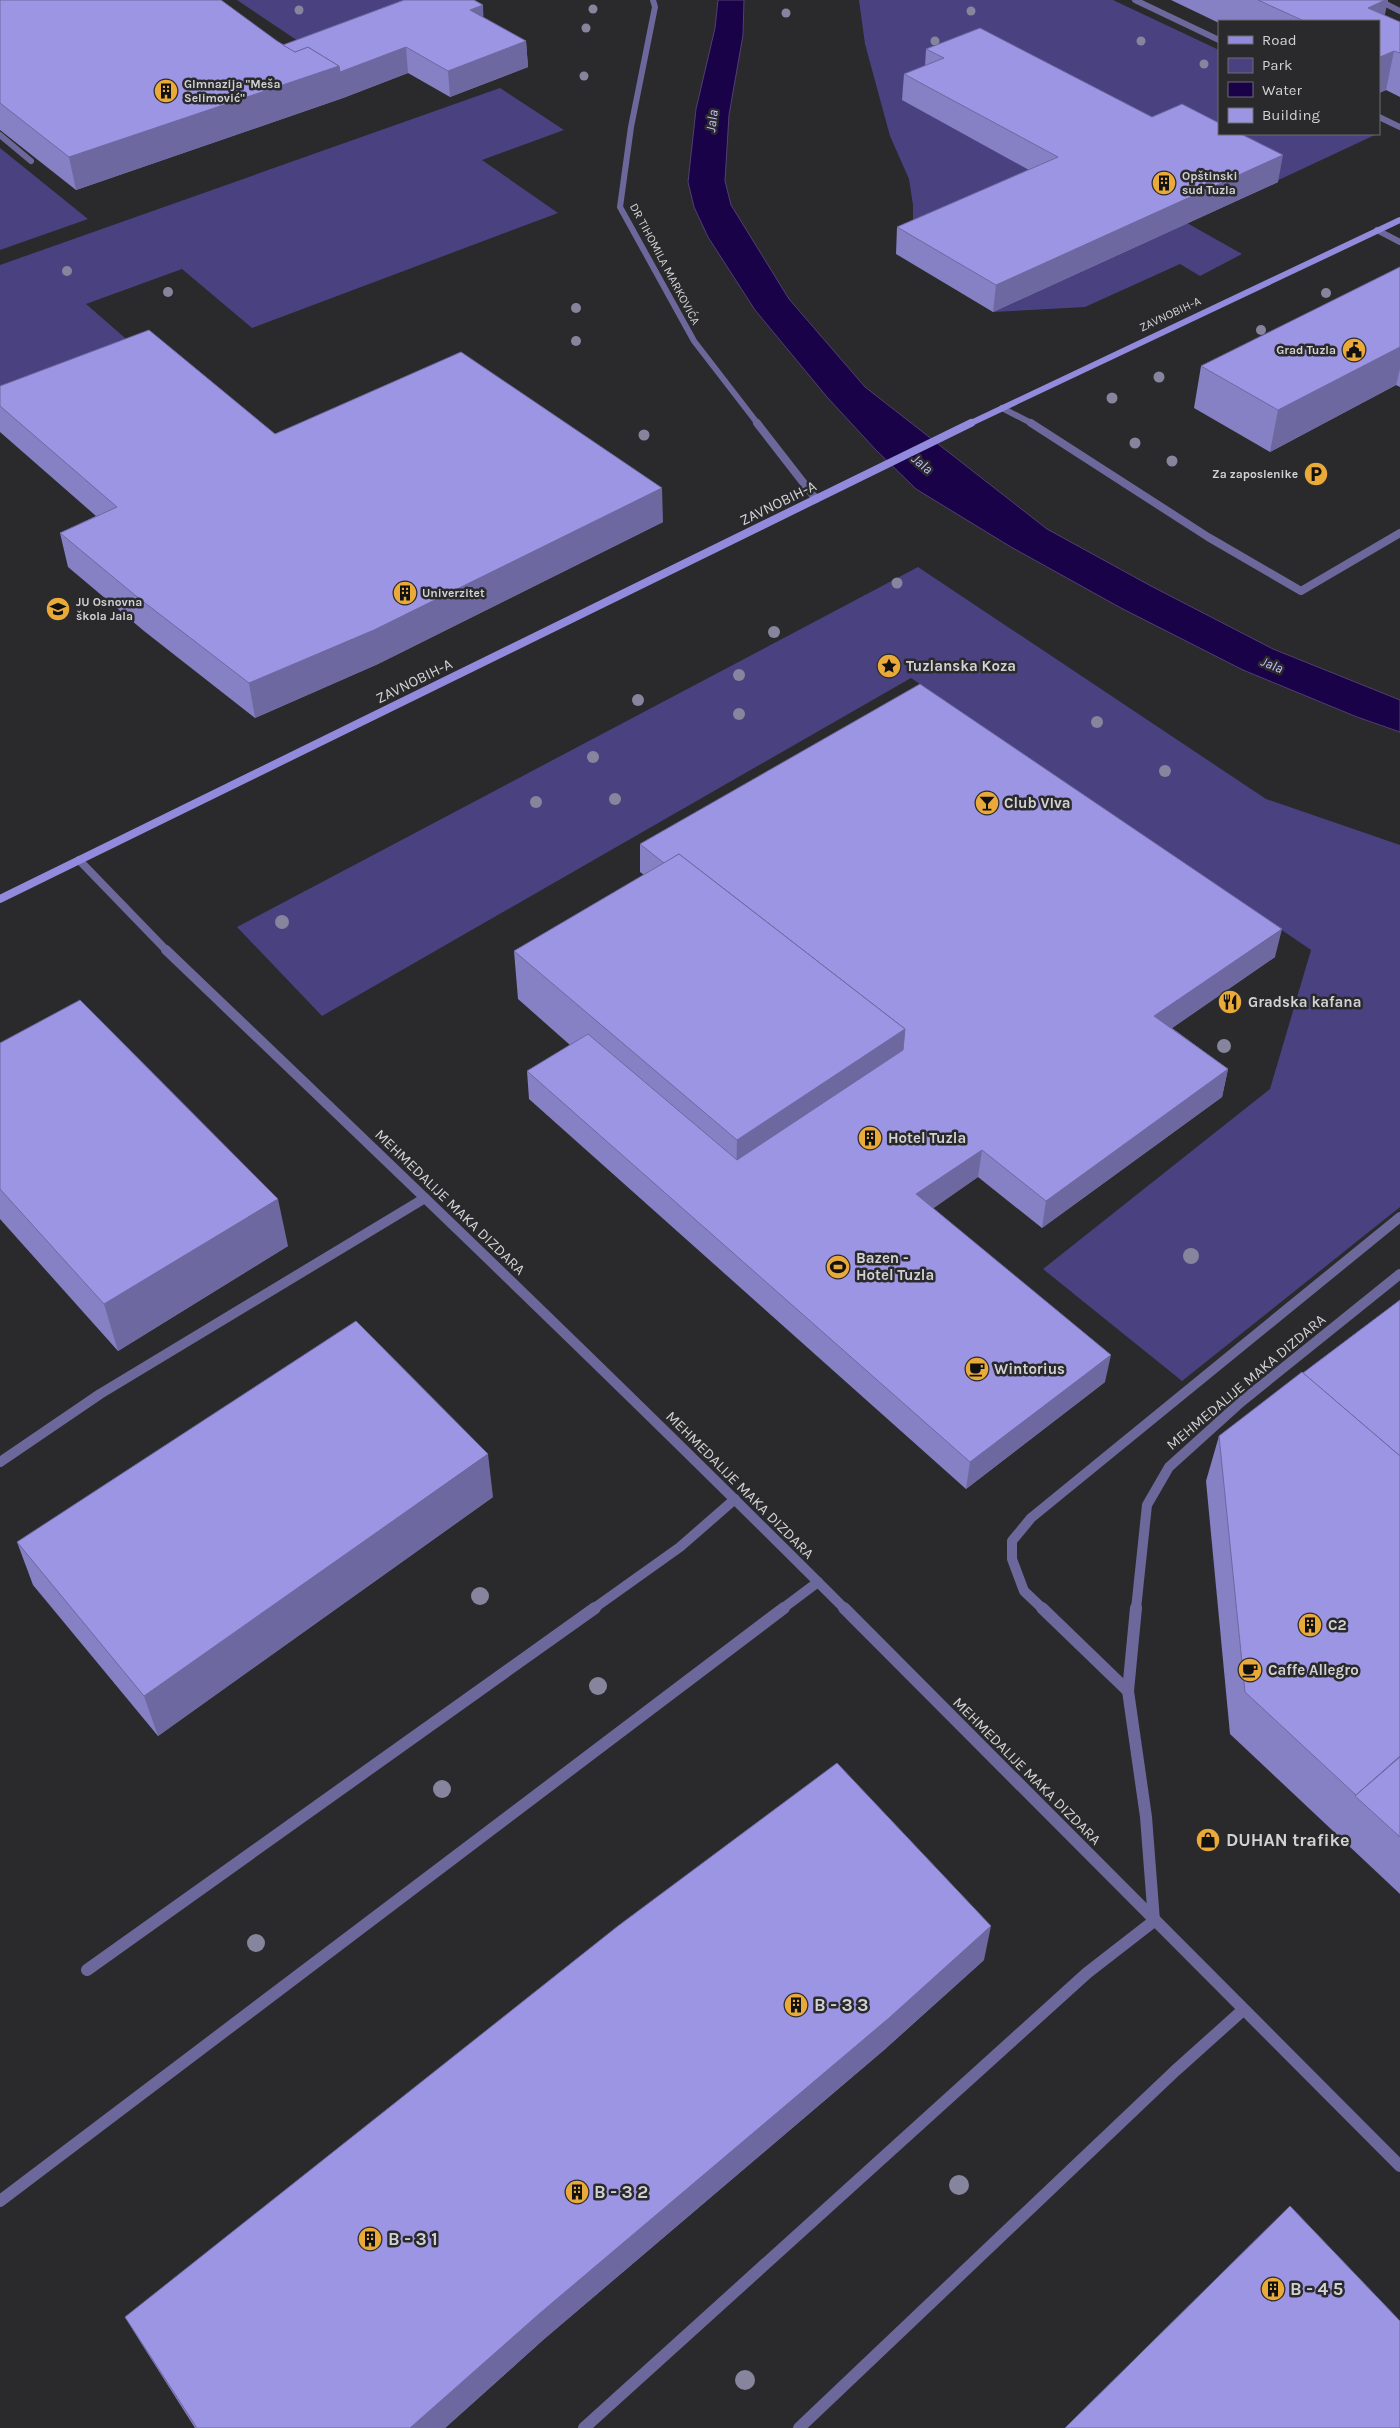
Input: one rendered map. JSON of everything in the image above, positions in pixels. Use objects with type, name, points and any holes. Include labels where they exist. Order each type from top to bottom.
[{"type":"street","name":"DR TIHOMILA MARKOVIĆA","points":[[653,0],[655,7],[631,127],[620,206],[694,341],[816,499]]},
{"type":"street","points":[[1135,0],[1218,40]]},
{"type":"street","points":[[1378,0],[1400,11]]},
{"type":"street","points":[[1380,117],[1400,127]]},
{"type":"street","points":[[0,136],[31,160]]},
{"type":"street","name":"ZAVNOBIH-A","points":[[0,899],[1002,408],[1400,220]]},
{"type":"street","points":[[1377,230],[1400,242]]},
{"type":"street","points":[[1002,408],[1033,424],[1208,537],[1301,592],[1400,533]]},
{"type":"street","name":"MEHMEDALIJE MAKA DIZDARA","points":[[79,860],[144,929],[735,1499],[1400,2166]]},
{"type":"street","points":[[0,1462],[100,1394],[425,1198]]},
{"type":"street","points":[[1128,1691],[1024,1592],[1012,1559],[1012,1541],[1031,1518],[1066,1488],[1400,1217]]},
{"type":"street","name":"MEHMEDALIJE MAKA DIZDARA","points":[[1154,1921],[1146,1817],[1128,1691],[1147,1505],[1169,1467],[1241,1402],[1400,1274]]},
{"type":"street","points":[[87,1970],[680,1547],[735,1499]]},
{"type":"street","points":[[0,2201],[818,1582]]},
{"type":"street","points":[[584,2428],[1087,1973],[1154,1921]]},
{"type":"street","points":[[799,2428],[1175,2071],[1244,2010]]},
{"type":"green space","points":[[237,0],[416,0],[307,47]]},
{"type":"green space","points":[[859,0],[1113,0],[1218,50],[1218,135],[1375,135],[1187,223],[1242,254],[1200,276],[1180,264],[1085,307],[993,312],[913,230],[913,205],[909,179],[890,136],[865,44]]},
{"type":"green space","points":[[500,88],[564,130],[482,160],[558,213],[252,328],[182,269],[86,304],[155,364],[0,423],[0,265]]},
{"type":"green space","points":[[0,148],[88,219],[0,250]]},
{"type":"green space","points":[[918,567],[1266,799],[1400,845],[1400,1207],[1182,1381],[1043,1269],[1270,1089],[1311,950],[911,678],[322,1016],[237,927]]},
{"type":"water","name":"Jala","points":[[718,0],[744,0],[743,35],[729,115],[725,181],[731,205],[789,299],[865,387],[1047,529],[1151,586],[1273,649],[1400,700],[1400,732],[1357,717],[1243,670],[1121,608],[1011,547],[916,489],[875,449],[827,397],[755,310],[708,237],[694,207],[688,182],[696,109],[715,28]]},
{"type":"building","name":"GImnazija \"Meša Selimović\"","points":[[0,0],[221,0],[295,52],[308,47],[339,66],[69,157],[0,103]]},
{"type":"building","points":[[404,0],[474,0],[483,5],[470,10],[526,41],[448,71],[406,47],[340,72],[339,66],[308,47],[295,52],[283,45]]},
{"type":"building","points":[[1258,0],[1385,0],[1368,8],[1400,22],[1400,53],[1394,51],[1380,57],[1380,20],[1302,20]]},
{"type":"building","name":"Opštinski sud Tuzla","points":[[980,28],[1152,117],[1182,104],[1218,122],[1218,135],[1243,135],[1283,155],[996,285],[897,227],[1058,157],[904,74],[944,58],[926,49]]},
{"type":"building","points":[[1400,267],[1400,347],[1278,410],[1201,366]]},
{"type":"building","points":[[149,330],[275,434],[461,352],[662,488],[374,630],[249,683],[136,596],[60,533],[117,507],[0,406],[0,386]]},
{"type":"building","name":"Hotel Tuzla","points":[[920,684],[1282,929],[1154,1016],[1228,1069],[1046,1201],[982,1150],[916,1194],[1111,1355],[970,1462],[527,1071],[588,1034],[737,1160],[903,1050],[905,1029],[679,854],[664,863],[640,844]]},
{"type":"building","points":[[679,854],[905,1029],[737,1140],[514,951]]},
{"type":"building","points":[[80,1000],[278,1199],[104,1304],[0,1189],[0,1043]]},
{"type":"building","points":[[1400,1300],[1400,1456],[1303,1373]]},
{"type":"building","points":[[356,1321],[488,1454],[144,1696],[17,1542]]},
{"type":"building","name":"C2","points":[[1302,1372],[1400,1456],[1400,1756],[1356,1795],[1245,1692],[1219,1436]]},
{"type":"building","points":[[1400,1757],[1400,1837],[1355,1796]]},
{"type":"building","points":[[837,1763],[991,1926],[889,2018],[539,2314],[410,2428],[197,2428],[125,2317],[618,1926]]},
{"type":"building","name":"B - 4 5","points":[[1290,2206],[1400,2321],[1400,2428],[1065,2428]]},
{"type":"place","name":"GImnazija \"Meša Selimović\"","points":[[166,91]]},
{"type":"place","name":"Opštinski sud Tuzla","points":[[1164,183]]},
{"type":"place","name":"Grad Tuzla","points":[[1354,350]]},
{"type":"place","name":"Za zaposlenike","points":[[1316,474]]},
{"type":"place","name":"Univerzitet","points":[[405,593]]},
{"type":"place","name":"JU Osnovna škola Jala","points":[[58,609]]},
{"type":"place","name":"Tuzlanska Koza","points":[[889,666]]},
{"type":"place","name":"Club VIva","points":[[987,803]]},
{"type":"place","name":"Gradska kafana","points":[[1230,1002]]},
{"type":"place","name":"Hotel Tuzla","points":[[870,1138]]},
{"type":"place","name":"Bazen - Hotel Tuzla","points":[[838,1267]]},
{"type":"place","name":"Wintorius","points":[[977,1369]]},
{"type":"place","name":"C2","points":[[1310,1625]]},
{"type":"place","name":"Caffe Allegro","points":[[1250,1670]]},
{"type":"place","name":"DUHAN trafike","points":[[1208,1840]]},
{"type":"place","name":"B - 3 3","points":[[796,2005]]},
{"type":"place","name":"B - 3 2","points":[[577,2192]]},
{"type":"place","name":"B - 3 1","points":[[370,2239]]},
{"type":"place","name":"B - 4 5","points":[[1273,2289]]}]
